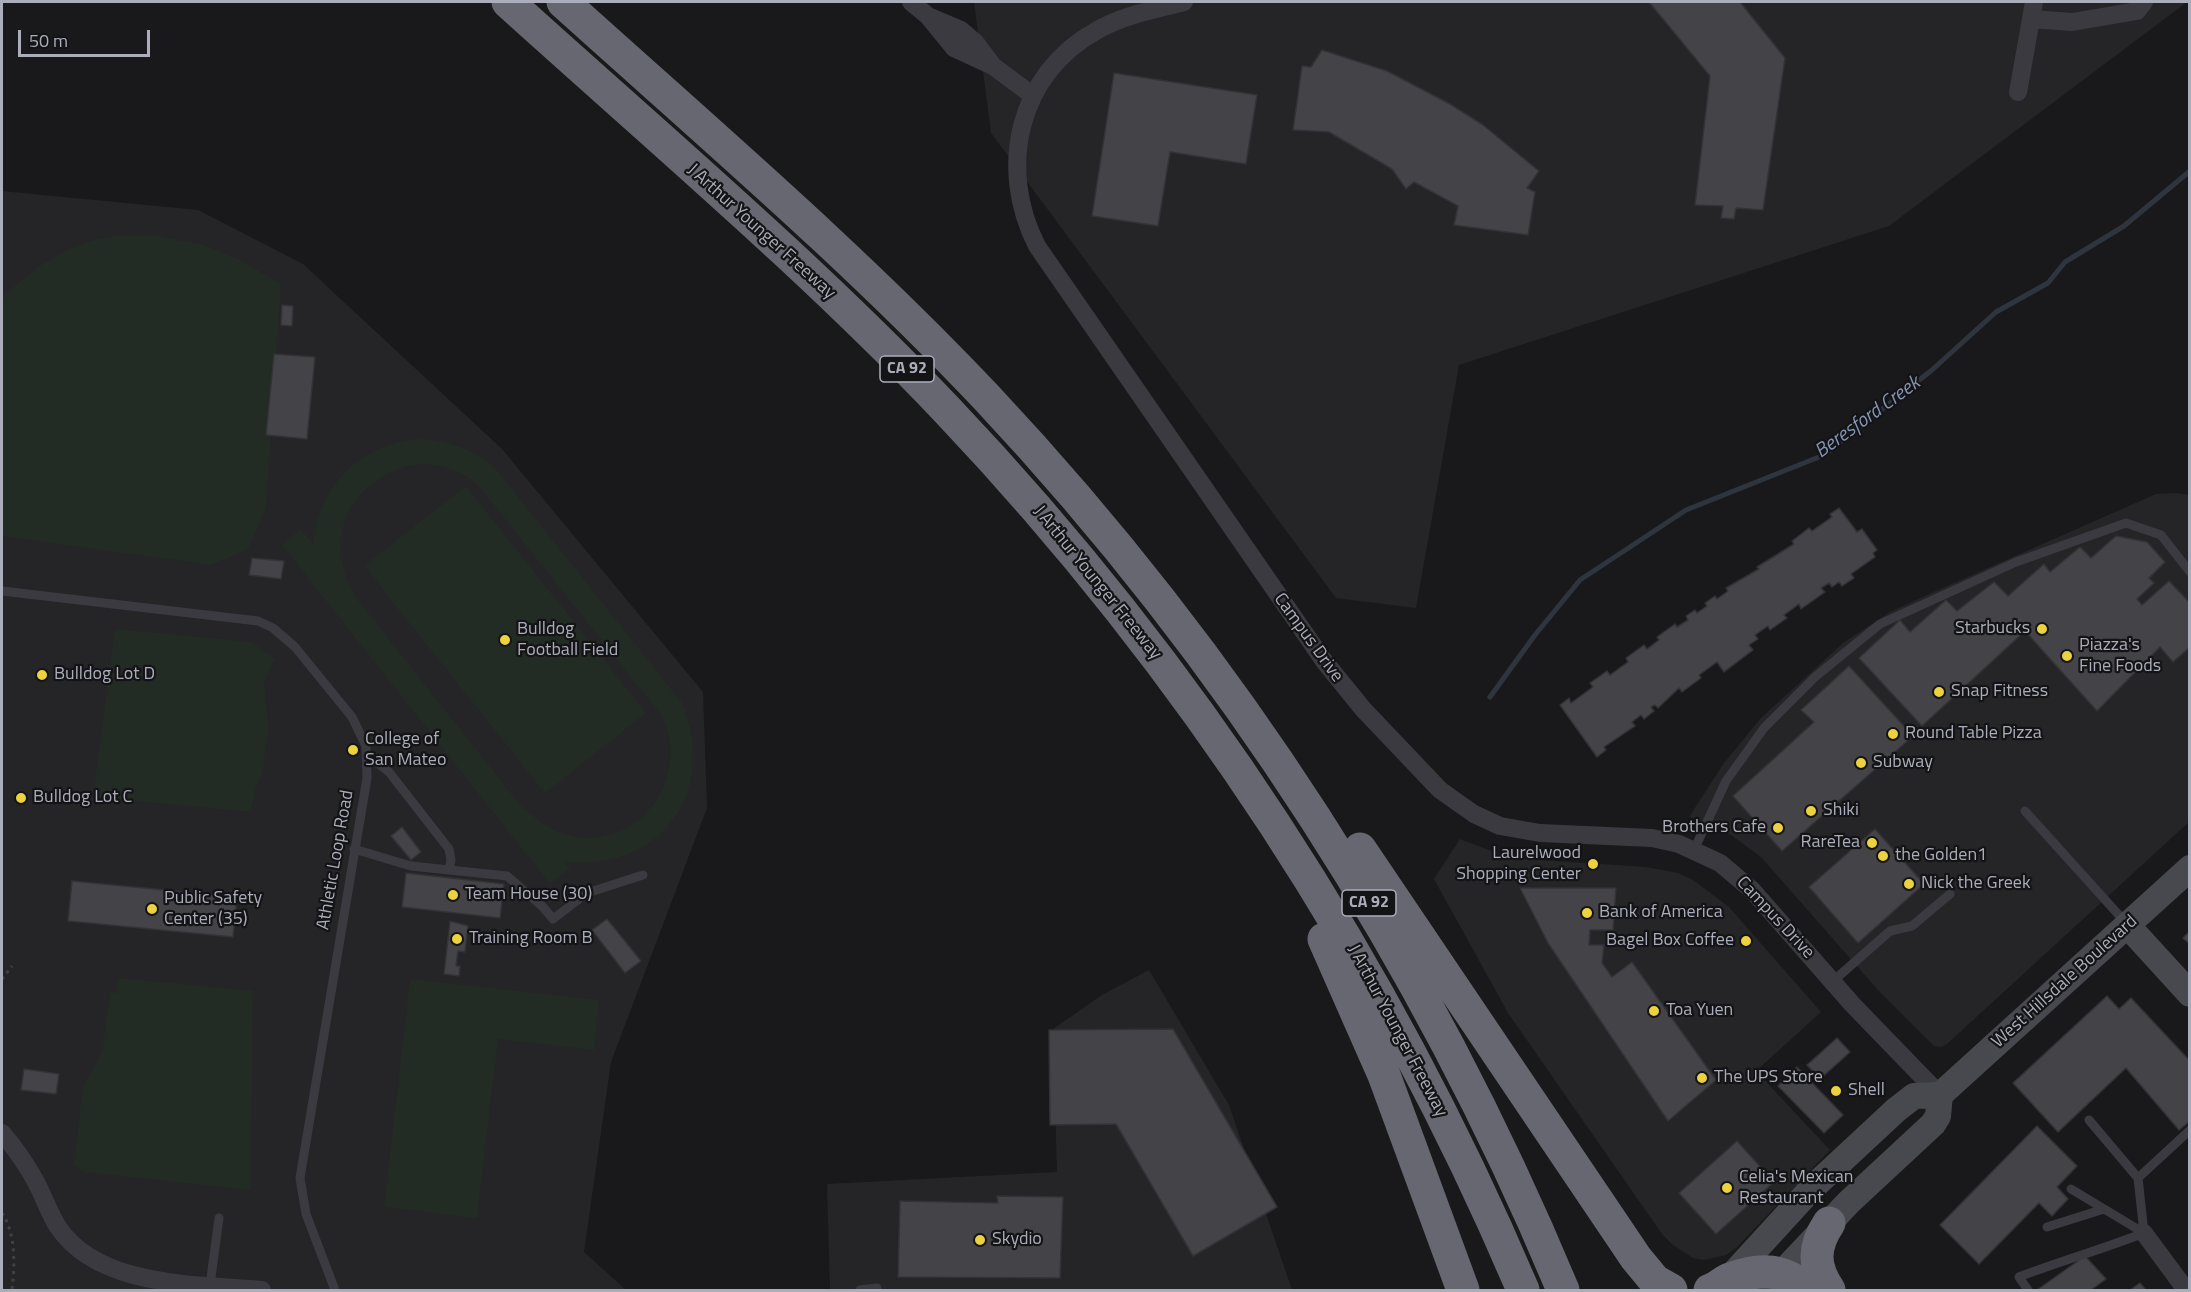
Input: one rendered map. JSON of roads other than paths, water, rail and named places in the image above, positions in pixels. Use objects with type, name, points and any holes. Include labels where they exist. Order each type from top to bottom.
[{"type":"highway","name":"J Arthur Younger Freeway","points":[[508,2],[834,298],[960,424],[1100,585],[1181,689],[1251,788],[1317,889],[1389,1013],[1459,1149],[1523,1290]]},
{"type":"highway","name":"J Arthur Younger Freeway","points":[[563,2],[849,261],[959,369],[1089,512],[1209,663],[1318,821],[1436,1020],[1505,1158],[1563,1290]]},
{"type":"highway","points":[[1209,663],[1319,792],[1636,1258],[1655,1281],[1671,1290]]},
{"type":"highway","points":[[1251,788],[1370,1040],[1422,1174],[1463,1290]]},
{"type":"highway","points":[[1505,1158],[1576,1290]]},
{"type":"highway","points":[[1828,1290],[1819,1272],[1816,1259],[1818,1244],[1829,1223]]},
{"type":"highway","points":[[1719,1287],[1752,1273],[1786,1284]]},
{"type":"main road","name":"West Hillsdale Boulevard","points":[[1940,1095],[2190,868]]},
{"type":"main road","points":[[2127,925],[2190,994]]},
{"type":"main road","points":[[1719,1287],[1810,1190],[1908,1099],[1921,1095],[1940,1095],[1938,1116],[1933,1124],[1829,1223],[1786,1284]]},
{"type":"street","points":[[910,2],[928,16],[954,48],[993,66],[1032,95]]},
{"type":"street","name":"Campus Drive","points":[[1184,2],[1126,18],[1081,40],[1053,64],[1032,95],[1019,136],[1016,170],[1020,206],[1037,246],[1293,617],[1355,700],[1440,790],[1489,821],[1509,828],[1540,833],[1652,838],[1694,850],[1730,870],[1752,890],[1832,982],[1940,1095]]},
{"type":"street","points":[[2018,92],[2033,10],[2072,22],[2137,11],[2144,2]]},
{"type":"street","points":[[2,1133],[25,1164],[60,1229],[74,1246],[110,1268],[130,1275],[262,1290]]},
{"type":"street","points":[[2144,1233],[2186,1290]]},
{"type":"lane","points":[[1694,850],[1726,781],[1764,728],[1815,677],[1880,624],[2016,562],[2126,523],[2161,535],[2190,572]]},
{"type":"lane","name":"Athletic Loop Road","points":[[2,591],[240,617],[273,627],[295,647],[352,717],[360,731],[367,755],[366,778],[300,1178],[306,1214],[335,1290]]},
{"type":"lane","points":[[367,755],[389,772],[448,849],[449,870]]},
{"type":"lane","points":[[2025,811],[2127,925]]},
{"type":"lane","points":[[354,849],[411,866],[507,876],[553,919],[587,893],[643,874]]},
{"type":"lane","points":[[1832,982],[1890,931],[1912,926],[1950,894]]},
{"type":"lane","points":[[2089,1120],[2138,1178],[2144,1233]]},
{"type":"lane","points":[[2138,1178],[2190,1130]]},
{"type":"lane","points":[[2071,1188],[2144,1233]]},
{"type":"lane","points":[[2047,1227],[2104,1209]]},
{"type":"lane","points":[[210,1285],[219,1218]]},
{"type":"lane","points":[[2028,1290],[2019,1277],[2083,1253],[2102,1250],[2144,1233]]},
{"type":"lane","points":[[860,1290],[877,1287],[877,1290]]},
{"type":"waterway","name":"Beresford Creek","points":[[1490,697],[1535,635],[1580,580],[1686,510],[1824,455],[1932,370],[1996,312],[2048,283],[2065,262],[2124,226],[2190,171]]},
{"type":"place","name":"Starbucks","points":[[2042,629]]},
{"type":"place","name":"Bulldog Football Field","points":[[505,640]]},
{"type":"place","name":"Piazza's Fine Foods","points":[[2067,656]]},
{"type":"place","name":"Bulldog Lot D","points":[[42,675]]},
{"type":"place","name":"Snap Fitness","points":[[1939,692]]},
{"type":"place","name":"Round Table Pizza","points":[[1893,734]]},
{"type":"place","name":"College of San Mateo","points":[[353,750]]},
{"type":"place","name":"Subway","points":[[1861,763]]},
{"type":"place","name":"Bulldog Lot C","points":[[21,798]]},
{"type":"place","name":"Shiki","points":[[1811,811]]},
{"type":"place","name":"Brothers Cafe","points":[[1778,828]]},
{"type":"place","name":"RareTea","points":[[1872,843]]},
{"type":"place","name":"the Golden1","points":[[1883,856]]},
{"type":"place","name":"Laurelwood Shopping Center","points":[[1593,864]]},
{"type":"place","name":"Nick the Greek","points":[[1909,884]]},
{"type":"place","name":"Team House (30)","points":[[453,895]]},
{"type":"place","name":"Public Safety Center (35)","points":[[152,909]]},
{"type":"place","name":"Bank of America","points":[[1587,913]]},
{"type":"place","name":"Training Room B","points":[[457,939]]},
{"type":"place","name":"Bagel Box Coffee","points":[[1746,941]]},
{"type":"place","name":"Toa Yuen","points":[[1654,1011]]},
{"type":"place","name":"The UPS Store","points":[[1702,1078]]},
{"type":"place","name":"Shell","points":[[1836,1091]]},
{"type":"place","name":"Celia's Mexican Restaurant","points":[[1727,1188]]},
{"type":"place","name":"Skydio","points":[[980,1240]]}]
